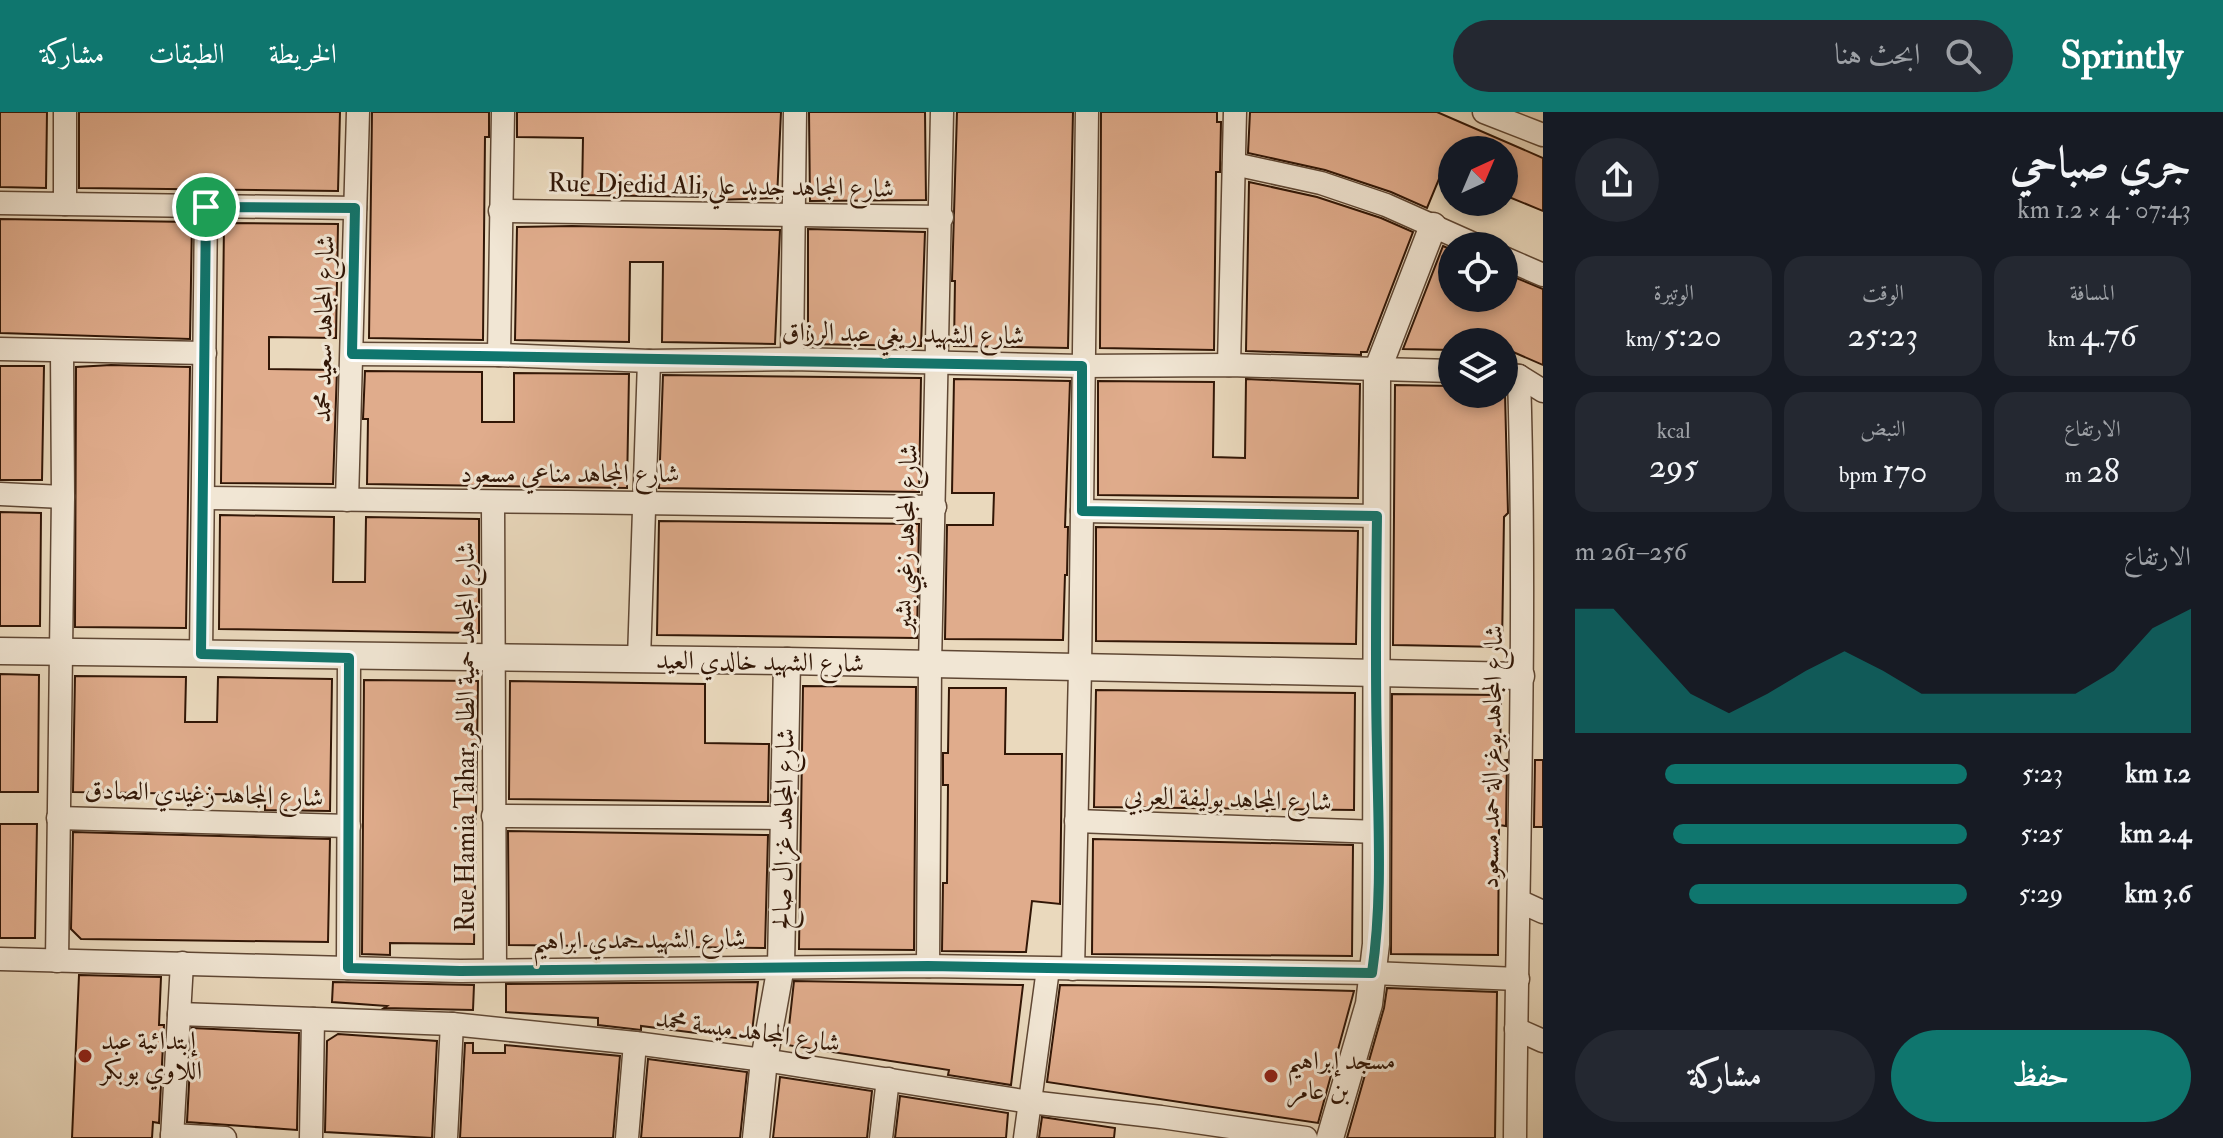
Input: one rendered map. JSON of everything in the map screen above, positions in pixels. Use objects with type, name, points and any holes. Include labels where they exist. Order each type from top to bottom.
[{"type":"street","points":[[65,112],[65,204]]},
{"type":"street","name":"شارع المجاهد سعيد محمد","points":[[347,500],[358,112]]},
{"type":"street","points":[[499,355],[503,112]]},
{"type":"street","points":[[792,359],[795,112]]},
{"type":"street","name":"شارع المجاهد زغبي بشير","points":[[928,966],[930,665],[939,363],[942,112]]},
{"type":"street","points":[[1073,969],[1087,112]]},
{"type":"street","points":[[1229,365],[1235,112]]},
{"type":"street","points":[[1484,112],[1543,135]]},
{"type":"street","points":[[1234,164],[1321,183],[1386,205],[1446,232]]},
{"type":"street","points":[[0,203],[355,208]]},
{"type":"street","points":[[201,654],[206,207]]},
{"type":"street","name":"Rue Djedid Ali,شارع المجاهد جديد علي","points":[[500,211],[942,217]]},
{"type":"street","points":[[1330,1138],[1369,1004],[1376,944],[1377,371],[1433,226]]},
{"type":"street","points":[[1518,264],[1543,275]]},
{"type":"street","points":[[0,349],[205,353]]},
{"type":"street","points":[[57,961],[62,351]]},
{"type":"street","name":"شارع الشهيد ريغي عبد الرزاق","points":[[352,354],[499,355],[649,361],[792,359],[1082,366],[1229,365],[1438,371]]},
{"type":"street","points":[[639,659],[649,361]]},
{"type":"street","points":[[1518,378],[1543,391]]},
{"type":"street","name":"شارع المجاهد بوغزالة حمد مسعود","points":[[1515,1138],[1522,778],[1521,664],[1533,525],[1516,408]]},
{"type":"street","points":[[0,494],[63,497]]},
{"type":"street","name":"شارع المجاهد مناعي مسعود","points":[[204,498],[935,507]]},
{"type":"street","name":"Rue Hamia Tahar,شارع المجاهد حمية الطاهر","points":[[493,503],[495,970]]},
{"type":"street","points":[[1082,511],[1377,516]]},
{"type":"street","name":"شارع الشهيد خالدي العيد","points":[[0,651],[349,658],[787,661],[1375,673],[1521,664]]},
{"type":"street","points":[[348,968],[349,658]]},
{"type":"street","name":"شارع المجاهد غزال صالح","points":[[756,1138],[764,1060],[781,966],[787,661]]},
{"type":"street","points":[[1521,664],[1543,661]]},
{"type":"street","points":[[1522,778],[1543,788]]},
{"type":"street","points":[[493,816],[783,818]]},
{"type":"street","name":"شارع المجاهد زغيدي الصادق","points":[[58,818],[349,826]]},
{"type":"street","name":"شارع المجاهد بوليفة العربي","points":[[1076,821],[1378,832]]},
{"type":"street","points":[[1519,901],[1543,912]]},
{"type":"street","name":"شارع الشهيد حمدي ابراهيم","points":[[0,959],[495,970],[928,966],[1372,973],[1518,979]]},
{"type":"street","points":[[182,963],[172,1136],[225,1138]]},
{"type":"street","points":[[1025,1138],[1048,969]]},
{"type":"street","name":"شارع المجاهد ميسة محمد","points":[[179,1014],[452,1024],[635,1043],[888,1079],[1030,1102],[1160,1128],[1306,1138]]},
{"type":"street","points":[[311,1138],[313,1019]]},
{"type":"street","points":[[446,1138],[452,1024]]},
{"type":"street","points":[[1516,1029],[1543,1041]]},
{"type":"street","points":[[627,1138],[635,1043]]},
{"type":"street","points":[[881,1138],[888,1079]]},
{"type":"building","points":[[0,112],[47,112],[46,188],[0,187]]},
{"type":"building","points":[[79,112],[340,112],[338,191],[79,188]]},
{"type":"building","points":[[372,112],[489,112],[489,137],[485,137],[483,340],[369,338]]},
{"type":"building","points":[[517,112],[781,112],[777,198],[712,200],[712,197],[582,195],[583,138],[517,137]]},
{"type":"building","points":[[809,112],[925,112],[926,200],[810,201]]},
{"type":"building","points":[[957,112],[1073,112],[1068,348],[954,346],[955,281],[952,281]]},
{"type":"building","points":[[1101,112],[1217,112],[1217,122],[1221,122],[1220,172],[1216,172],[1214,350],[1100,348]]},
{"type":"building","points":[[1250,112],[1437,112],[1492,136],[1438,136],[1438,181],[1427,208],[1391,192],[1325,170],[1248,153]]},
{"type":"building","points":[[1518,147],[1543,158],[1543,211],[1518,201]]},
{"type":"building","points":[[1249,182],[1317,197],[1413,232],[1367,352],[1361,352],[1361,355],[1246,351]]},
{"type":"building","points":[[0,219],[192,222],[190,339],[0,333]]},
{"type":"building","points":[[224,223],[338,224],[336,338],[269,337],[269,369],[337,370],[333,484],[221,483]]},
{"type":"building","points":[[517,227],[780,230],[775,344],[662,342],[663,262],[630,262],[629,342],[515,340]]},
{"type":"building","points":[[808,229],[925,232],[921,346],[808,344]]},
{"type":"building","points":[[1438,259],[1438,312],[1518,312],[1518,279],[1543,289],[1543,365],[1518,354],[1518,328],[1438,328],[1438,350],[1403,349]]},
{"type":"building","points":[[0,366],[44,366],[42,480],[0,480]]},
{"type":"building","points":[[76,367],[190,367],[186,628],[75,627]]},
{"type":"building","points":[[365,371],[482,372],[482,422],[514,422],[514,373],[629,374],[627,488],[367,484],[368,419],[363,419]]},
{"type":"building","points":[[663,375],[921,378],[919,492],[659,488]]},
{"type":"building","points":[[954,379],[1070,381],[1063,640],[945,639],[947,525],[993,525],[994,493],[952,493]]},
{"type":"building","points":[[1246,379],[1360,384],[1358,498],[1098,495],[1098,381],[1214,382],[1213,457],[1245,458]]},
{"type":"building","points":[[1395,385],[1438,386],[1438,408],[1505,408],[1508,513],[1504,517],[1502,647],[1393,645]]},
{"type":"building","points":[[0,512],[41,513],[40,626],[0,626]]},
{"type":"building","points":[[220,515],[334,517],[333,582],[365,582],[366,517],[479,519],[479,633],[219,629]]},
{"type":"building","points":[[659,521],[919,524],[917,638],[657,635]]},
{"type":"building","points":[[1096,527],[1358,531],[1356,644],[1096,641]]},
{"type":"building","points":[[0,674],[39,675],[38,792],[0,792]]},
{"type":"building","points":[[75,676],[186,677],[185,722],[217,722],[218,677],[332,679],[330,811],[265,810],[265,795],[73,792]]},
{"type":"building","points":[[364,680],[478,681],[474,944],[390,943],[390,955],[362,954]]},
{"type":"building","points":[[510,681],[705,684],[705,743],[769,744],[768,802],[509,799]]},
{"type":"building","points":[[803,686],[916,687],[914,950],[799,949]]},
{"type":"building","points":[[949,688],[1006,688],[1005,754],[1062,754],[1060,904],[1032,901],[1026,952],[942,951],[943,883],[947,883],[948,785],[943,785],[943,753],[948,753]]},
{"type":"building","points":[[1096,690],[1355,693],[1354,810],[1094,807]]},
{"type":"building","points":[[1392,694],[1501,695],[1500,761],[1507,760],[1506,826],[1499,825],[1498,955],[1391,954]]},
{"type":"building","points":[[1535,760],[1543,760],[1543,827],[1534,827]]},
{"type":"building","points":[[0,824],[37,824],[35,938],[0,938]]},
{"type":"building","points":[[508,831],[768,835],[765,948],[509,945]]},
{"type":"building","points":[[73,832],[330,839],[328,942],[81,939],[71,929]]},
{"type":"building","points":[[1093,839],[1353,845],[1352,956],[1092,954]]},
{"type":"building","points":[[79,975],[161,977],[159,1025],[164,1025],[159,1123],[153,1122],[152,1138],[72,1138]]},
{"type":"building","points":[[794,981],[1023,985],[1011,1085],[948,1075],[949,1070],[787,1045]]},
{"type":"building","points":[[333,982],[474,985],[473,1010],[384,1008],[387,1006],[332,1002]]},
{"type":"building","points":[[758,982],[751,1040],[641,1026],[641,1030],[598,1025],[598,1018],[506,1012],[506,984]]},
{"type":"building","points":[[1060,985],[1354,991],[1318,1123],[1047,1082]]},
{"type":"building","points":[[1387,988],[1497,992],[1495,1138],[1347,1138]]},
{"type":"building","points":[[192,1028],[299,1033],[297,1130],[187,1122]]},
{"type":"building","points":[[338,1034],[437,1041],[432,1138],[325,1132],[327,1041]]},
{"type":"building","points":[[465,1043],[473,1043],[473,1053],[505,1053],[505,1045],[620,1056],[613,1138],[460,1138]]},
{"type":"building","points":[[648,1059],[747,1072],[740,1138],[641,1138]]},
{"type":"building","points":[[780,1077],[872,1091],[867,1138],[773,1138]]},
{"type":"building","points":[[900,1096],[1008,1113],[1006,1138],[895,1138]]},
{"type":"building","points":[[1042,1117],[1115,1128],[1114,1138],[1039,1138]]},
{"type":"place","name":"إبتدائية عبد اللاوي بوبكر","points":[[85,1056]]},
{"type":"place","name":"مسجد إبراهيم بن عامر","points":[[1271,1076]]},
{"type":"route","points":[[206,207],[355,208],[352,354],[1082,366],[1082,511],[1377,516],[1375,673],[1378,832],[1376,944],[1372,973],[928,966],[460,971],[348,968],[349,658],[201,654],[206,207]]}]
